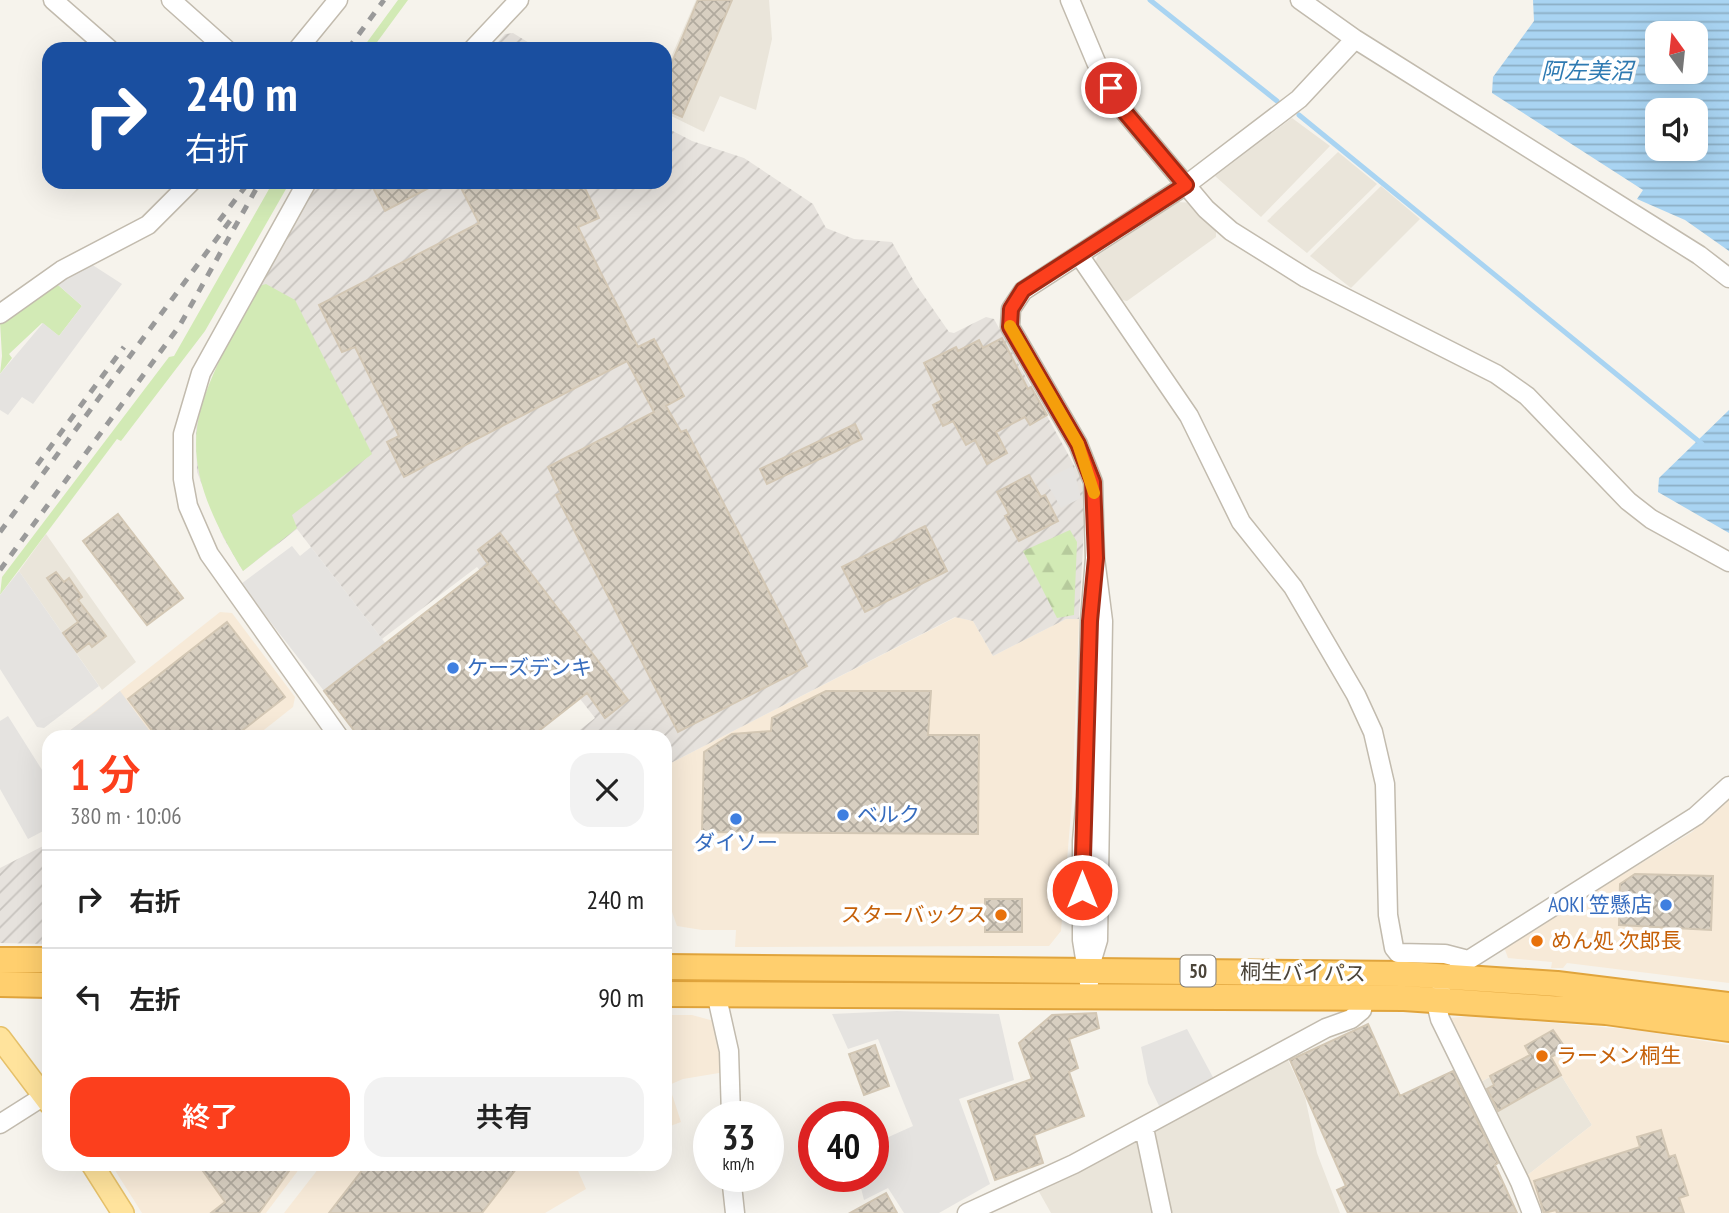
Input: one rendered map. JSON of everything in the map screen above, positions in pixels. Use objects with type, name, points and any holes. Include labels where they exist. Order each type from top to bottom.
[{"type":"highway","points":[[0,960],[42,960]]},
{"type":"highway","name":"桐生バイパス","points":[[672,967],[1089,970],[1449,977],[1604,988],[1729,1005]]},
{"type":"highway","points":[[0,984],[42,985]]},
{"type":"highway","name":"桐生バイパス","points":[[672,994],[1089,995],[1437,1000],[1606,1012],[1729,1029]]},
{"type":"main road","points":[[0,1038],[42,1095]]},
{"type":"main road","points":[[97,1171],[124,1213]]},
{"type":"street","points":[[55,0],[101,42]]},
{"type":"street","points":[[171,0],[218,42]]},
{"type":"street","points":[[304,42],[338,0]]},
{"type":"street","points":[[480,42],[519,0]]},
{"type":"street","points":[[1070,0],[1096,62],[1123,110],[1186,185],[1231,232],[1306,278],[1496,374],[1555,423],[1628,501],[1651,519],[1729,562]]},
{"type":"street","points":[[1300,0],[1355,39],[1699,255],[1729,278]]},
{"type":"street","points":[[1089,995],[1089,970],[1082,940],[1082,841],[1086,797],[1090,621],[1096,558],[1093,482],[1078,444],[1010,327],[1009,317],[1023,290],[1186,185],[1299,99],[1355,39]]},
{"type":"street","points":[[0,314],[62,270],[148,225],[185,189]]},
{"type":"street","points":[[303,189],[201,373],[183,434],[183,479],[188,506],[209,554],[335,730]]},
{"type":"street","points":[[1079,255],[1189,416],[1241,522],[1293,587],[1356,695],[1373,733],[1385,784],[1388,915],[1394,948],[1398,953],[1445,954],[1468,960]]},
{"type":"street","points":[[1532,1213],[1520,1182],[1440,1019],[1437,1000],[1449,977],[1468,960],[1696,816],[1729,786]]},
{"type":"street","points":[[716,993],[729,1051],[731,1101]]},
{"type":"street","points":[[967,1213],[1057,1173],[1291,1047],[1358,1015],[1364,999]]},
{"type":"street","points":[[0,1124],[42,1102]]},
{"type":"street","points":[[1144,1128],[1161,1213]]},
{"type":"street","points":[[733,1192],[735,1213]]},
{"type":"shaded area","points":[[696,0],[769,0],[772,39],[756,110],[720,96],[704,132],[672,116],[672,55]]},
{"type":"shaded area","points":[[513,33],[528,42],[498,42],[505,34]]},
{"type":"shaded area","points":[[1292,118],[1330,146],[1261,217],[1215,176]]},
{"type":"shaded area","points":[[672,131],[692,141],[744,158],[813,204],[826,228],[854,239],[892,242],[915,283],[949,332],[954,333],[986,317],[994,319],[1081,478],[1085,511],[1079,619],[1066,619],[993,656],[973,621],[955,617],[672,762],[672,730],[580,730],[595,718],[477,567],[382,639],[297,529],[243,571],[223,537],[197,472],[196,424],[217,365],[313,189],[672,189]]},
{"type":"shaded area","points":[[1338,152],[1377,184],[1307,253],[1267,221]]},
{"type":"shaded area","points":[[1381,186],[1420,219],[1351,288],[1310,256]]},
{"type":"shaded area","points":[[1178,202],[1194,203],[1216,226],[1216,237],[1127,301],[1116,299],[1094,266],[1098,255]]},
{"type":"shaded area","points":[[91,264],[122,284],[33,404],[22,397],[8,415],[0,410],[0,374],[43,323],[59,336],[82,306],[57,284]]},
{"type":"shaded area","points":[[1073,466],[1081,498],[1061,508],[1045,480]]},
{"type":"shaded area","points":[[46,534],[136,662],[102,690],[19,571]]},
{"type":"shaded area","points":[[292,546],[300,556],[311,547],[386,644],[324,691],[241,584]]},
{"type":"shaded area","points":[[19,571],[99,686],[44,728],[37,727],[0,669],[0,595]]},
{"type":"shaded area","points":[[220,612],[232,613],[295,697],[293,707],[264,730],[71,730]]},
{"type":"shaded area","points":[[956,617],[973,621],[993,656],[1066,619],[1079,619],[1072,801],[1061,931],[1049,946],[735,947],[736,930],[702,930],[677,926],[672,912],[672,762]]},
{"type":"shaded area","points":[[120,691],[149,730],[70,730]]},
{"type":"shaded area","points":[[8,716],[42,770],[42,832],[28,839],[0,789],[0,721]]},
{"type":"shaded area","points":[[1729,796],[1729,983],[1567,963],[1563,968],[1551,968],[1552,962],[1508,958],[1504,947],[1692,832]]},
{"type":"shaded area","points":[[42,847],[42,944],[0,943],[0,868]]},
{"type":"shaded area","points":[[897,1011],[999,1014],[1014,1080],[959,1099],[990,1184],[939,1213],[904,1213],[889,1190],[889,1137],[913,1126],[878,1039],[848,1049],[832,1014]]},
{"type":"shaded area","points":[[672,1015],[692,1015],[714,1021],[725,1072],[683,1079],[672,1084]]},
{"type":"shaded area","points":[[1470,1016],[1637,1030],[1729,1045],[1729,1213],[1541,1213],[1525,1177],[1592,1125],[1561,1075],[1546,1083],[1530,1055],[1477,1084],[1448,1024],[1450,1018]]},
{"type":"shaded area","points":[[1187,1029],[1215,1081],[1161,1110],[1148,1083],[1141,1047]]},
{"type":"shaded area","points":[[1530,1055],[1561,1075],[1592,1125],[1525,1177],[1477,1084]]},
{"type":"shaded area","points":[[1287,1058],[1305,1097],[1317,1153],[1340,1213],[1169,1213],[1152,1133],[1156,1128]]},
{"type":"shaded area","points":[[672,1094],[681,1122],[672,1125]]},
{"type":"shaded area","points":[[1135,1139],[1142,1141],[1154,1213],[1051,1213],[1038,1190]]},
{"type":"shaded area","points":[[115,1171],[298,1171],[266,1213],[142,1213]]},
{"type":"shaded area","points":[[317,1171],[578,1171],[586,1189],[545,1213],[284,1213]]},
{"type":"shaded area","points":[[862,1192],[880,1192],[864,1200]]},
{"type":"green space","points":[[398,0],[408,0],[377,42],[367,42]]},
{"type":"green space","points":[[269,189],[286,189],[205,331],[121,441],[117,439],[0,595],[2,577],[169,357],[174,356]]},
{"type":"green space","points":[[57,284],[82,306],[59,336],[42,323],[9,354],[12,358],[0,374],[0,322]]},
{"type":"green space","points":[[266,284],[295,300],[372,454],[292,515],[297,528],[243,571],[203,490],[197,457],[197,426],[218,364],[259,286]]},
{"type":"green space","points":[[1070,530],[1077,542],[1074,615],[1057,618],[1023,551]]},
{"type":"water","name":"阿左美沼","points":[[1533,0],[1729,0],[1729,251],[1685,220],[1637,199],[1643,190],[1492,93],[1493,77],[1534,21]]},
{"type":"water","points":[[1729,410],[1729,533],[1658,492],[1659,478]]},
{"type":"building","points":[[698,0],[732,0],[682,117],[672,112],[672,62]]},
{"type":"building","points":[[374,189],[427,189],[385,211]]},
{"type":"building","points":[[462,189],[585,189],[599,218],[578,227],[638,347],[654,339],[684,396],[666,406],[681,432],[686,430],[807,666],[678,732],[556,495],[561,493],[548,467],[654,412],[627,361],[404,477],[387,442],[399,436],[355,347],[342,352],[319,305],[479,223]]},
{"type":"building","points":[[1002,338],[1028,389],[1031,387],[1047,415],[1030,425],[1025,417],[996,432],[1007,453],[987,464],[975,440],[966,445],[953,421],[943,426],[933,405],[942,400],[924,363],[956,347],[958,351],[979,340],[983,348]]},
{"type":"building","points":[[855,424],[862,439],[767,484],[760,469]]},
{"type":"building","points":[[1029,475],[1041,497],[1045,495],[1058,521],[1019,541],[1005,516],[1009,514],[997,492]]},
{"type":"building","points":[[118,514],[183,598],[147,625],[83,541]]},
{"type":"building","points":[[925,526],[947,571],[865,612],[842,567]]},
{"type":"building","name":"ケーズデンキ","points":[[500,533],[628,700],[605,718],[587,693],[540,730],[354,730],[324,691],[488,564],[478,550]]},
{"type":"building","points":[[56,572],[64,582],[69,578],[82,597],[78,600],[106,636],[92,647],[89,643],[77,652],[63,633],[78,622],[47,578]]},
{"type":"building","points":[[227,622],[285,697],[243,730],[152,730],[128,699]]},
{"type":"building","points":[[826,691],[931,691],[928,735],[979,735],[978,834],[702,832],[704,752],[732,734],[771,731],[772,718]]},
{"type":"building","name":"AOKI 笠懸店","points":[[1635,874],[1713,876],[1711,930],[1619,925],[1620,884]]},
{"type":"building","points":[[985,899],[1022,899],[1022,932],[985,932]]},
{"type":"building","points":[[1096,1013],[1099,1028],[1069,1039],[1078,1068],[1069,1072],[1084,1116],[1034,1135],[1043,1163],[995,1180],[968,1101],[1032,1079],[1019,1043],[1052,1015]]},
{"type":"building","points":[[1368,1024],[1400,1096],[1453,1071],[1498,1163],[1495,1165],[1517,1213],[1348,1213],[1337,1190],[1346,1186],[1290,1060]]},
{"type":"building","points":[[1553,1030],[1566,1049],[1551,1057],[1561,1075],[1498,1111],[1487,1089],[1494,1085],[1490,1076],[1530,1055],[1525,1046]]},
{"type":"building","points":[[875,1045],[889,1086],[864,1095],[849,1054]]},
{"type":"building","points":[[1661,1130],[1669,1157],[1675,1155],[1688,1195],[1679,1198],[1684,1213],[1557,1213],[1556,1210],[1544,1213],[1534,1181],[1640,1147],[1637,1137]]},
{"type":"building","points":[[203,1171],[289,1171],[259,1213],[211,1213],[225,1202]]},
{"type":"building","points":[[362,1171],[515,1171],[482,1213],[329,1213]]},
{"type":"building","points":[[886,1193],[897,1213],[850,1213]]},
{"type":"waterway","points":[[1150,0],[1277,101]]},
{"type":"waterway","points":[[1299,115],[1702,444]]},
{"type":"railway","points":[[353,42],[384,0]]},
{"type":"railway","points":[[219,221],[244,189]]},
{"type":"railway","points":[[0,570],[180,325],[256,189]]},
{"type":"railway","points":[[0,532],[235,214]]},
{"type":"railway","points":[[37,465],[124,347]]},
{"type":"slow traffic","points":[[1010,326],[1078,444],[1093,482],[1094,493]]},
{"type":"place","name":"ケーズデンキ","points":[[453,668]]},
{"type":"place","name":"ベルク","points":[[843,815]]},
{"type":"place","name":"ダイソー","points":[[736,819]]},
{"type":"place","name":"AOKI 笠懸店","points":[[1666,905]]},
{"type":"place","name":"スターバックス","points":[[1001,915]]},
{"type":"place","name":"めん処 次郎長","points":[[1537,941]]},
{"type":"place","name":"ラーメン桐生","points":[[1542,1056]]},
{"type":"route","points":[[1082,890],[1090,621],[1096,558],[1093,482],[1078,444],[1010,327],[1009,317],[1016,298],[1023,290],[1186,185],[1123,110],[1111,88]]}]
